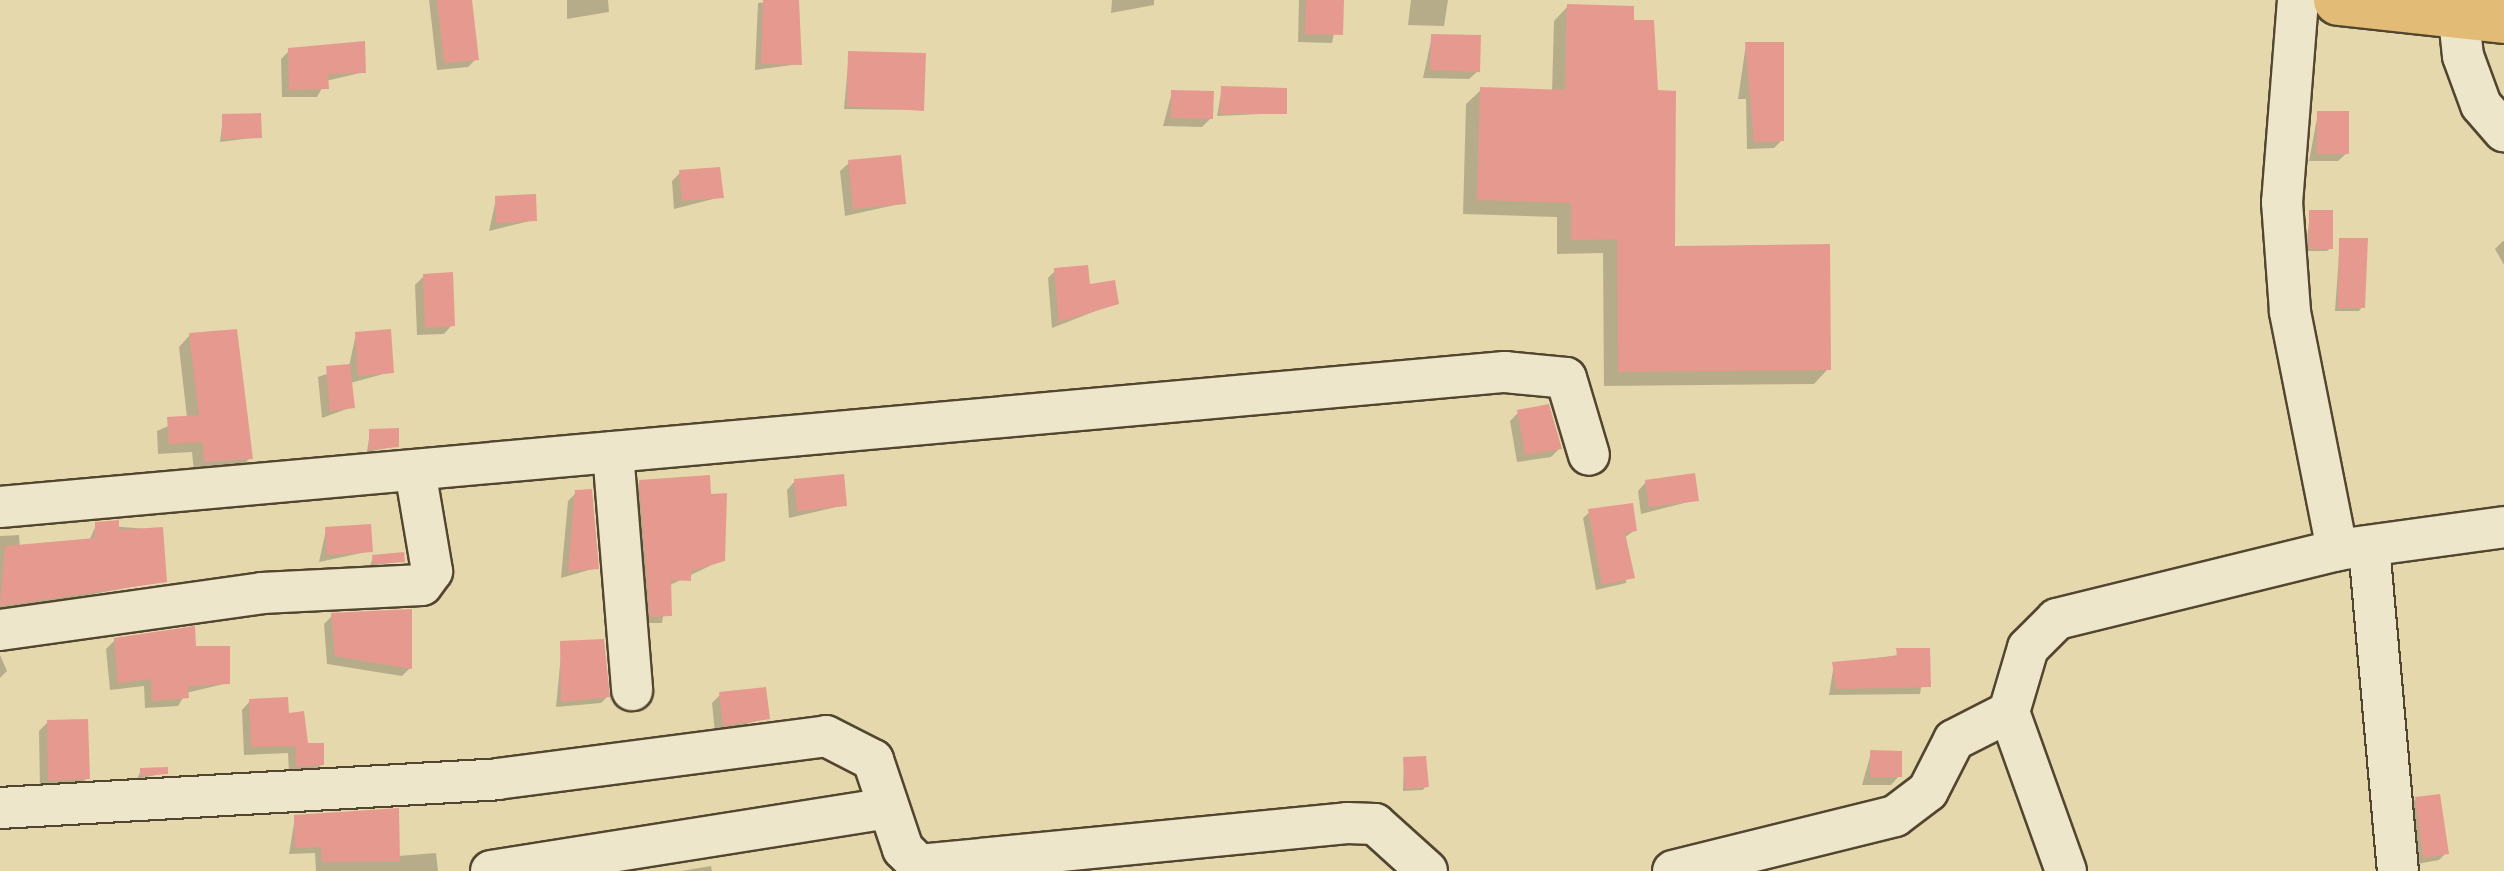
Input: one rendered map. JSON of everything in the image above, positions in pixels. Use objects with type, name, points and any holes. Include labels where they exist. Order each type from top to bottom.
[{"type":"main road","points":[[2339,0],[2472,10]]},
{"type":"street","points":[[2298,0],[2284,220],[2290,312],[2353,548],[2398,871]]},
{"type":"street","points":[[2472,10],[2482,106],[2504,131]]},
{"type":"street","points":[[0,507],[1505,372],[1566,378],[1589,456]]},
{"type":"street","points":[[612,452],[632,690]]},
{"type":"street","points":[[0,630],[262,594],[422,585],[432,571],[415,471]]},
{"type":"street","points":[[2066,871],[2010,712],[2028,648],[2057,618],[2353,548],[2504,527]]},
{"type":"street","points":[[1673,871],[1895,816],[1928,792],[1954,740],[2010,712]]},
{"type":"street","points":[[0,808],[497,778],[826,736],[874,760],[887,808],[904,849],[942,870],[1347,823],[1394,835],[1428,871]]},
{"type":"street","points":[[491,871],[887,808]]},
{"type":"building","points":[[437,0],[472,0],[479,60],[444,63]]},
{"type":"building","points":[[763,0],[799,0],[802,65],[761,64]]},
{"type":"building","points":[[1306,0],[1344,0],[1343,35],[1305,34]]},
{"type":"building","points":[[1567,4],[1634,6],[1634,20],[1654,20],[1658,90],[1676,91],[1675,246],[1830,244],[1831,370],[1618,372],[1617,239],[1571,240],[1571,203],[1477,200],[1480,87],[1565,90]]},
{"type":"building","points":[[1431,34],[1481,35],[1480,72],[1430,70]]},
{"type":"building","points":[[365,41],[366,73],[328,74],[329,89],[289,90],[288,48]]},
{"type":"building","points":[[1745,42],[1784,42],[1784,141],[1754,142]]},
{"type":"building","points":[[848,51],[926,53],[924,111],[847,106]]},
{"type":"building","points":[[1221,86],[1287,88],[1287,114],[1220,114]]},
{"type":"building","points":[[1171,90],[1214,91],[1213,119],[1171,118]]},
{"type":"building","points":[[2317,111],[2349,111],[2349,154],[2317,154]]},
{"type":"building","points":[[261,113],[262,138],[222,139],[222,114]]},
{"type":"building","points":[[901,155],[906,204],[853,209],[848,160]]},
{"type":"building","points":[[720,167],[724,198],[682,201],[679,170]]},
{"type":"building","points":[[536,194],[537,221],[496,223],[495,196]]},
{"type":"building","points":[[2309,210],[2333,210],[2333,249],[2309,249]]},
{"type":"building","points":[[2339,238],[2368,238],[2365,308],[2338,308]]},
{"type":"building","points":[[1088,265],[1090,284],[1115,280],[1119,304],[1059,322],[1054,268]]},
{"type":"building","points":[[453,272],[455,326],[425,328],[423,274]]},
{"type":"building","points":[[237,329],[253,459],[204,462],[203,442],[169,444],[167,417],[199,415],[189,333]]},
{"type":"building","points":[[391,329],[394,373],[358,376],[355,332]]},
{"type":"building","points":[[350,364],[355,408],[330,411],[326,366]]},
{"type":"building","points":[[1549,404],[1562,449],[1525,455],[1517,410]]},
{"type":"building","points":[[399,428],[399,447],[369,450],[369,429]]},
{"type":"building","points":[[1695,473],[1699,501],[1649,507],[1645,480]]},
{"type":"building","points":[[844,474],[847,506],[797,511],[794,479]]},
{"type":"building","points":[[710,475],[711,494],[727,493],[725,561],[691,571],[691,581],[671,580],[672,616],[650,617],[639,480]]},
{"type":"building","points":[[592,489],[599,569],[568,571],[575,490]]},
{"type":"building","points":[[1633,503],[1637,531],[1625,533],[1635,578],[1602,585],[1588,509]]},
{"type":"building","points":[[119,520],[119,530],[163,527],[167,582],[0,606],[5,546],[95,538],[95,522]]},
{"type":"building","points":[[371,524],[373,552],[327,555],[325,527]]},
{"type":"building","points":[[404,552],[405,562],[373,564],[372,555]]},
{"type":"building","points":[[412,609],[412,669],[335,656],[331,613]]},
{"type":"building","points":[[195,626],[196,646],[230,646],[230,684],[188,686],[189,698],[152,701],[151,679],[118,683],[114,638]]},
{"type":"building","points":[[604,639],[610,697],[561,702],[560,641]]},
{"type":"building","points":[[1896,648],[1930,648],[1931,687],[1836,689],[1832,662],[1897,656]]},
{"type":"building","points":[[766,687],[770,719],[723,726],[719,692]]},
{"type":"building","points":[[288,697],[289,713],[304,711],[308,743],[324,743],[324,765],[296,767],[296,746],[251,747],[249,699]]},
{"type":"building","points":[[88,719],[90,779],[48,781],[47,720]]},
{"type":"building","points":[[1870,750],[1902,751],[1902,777],[1870,777]]},
{"type":"building","points":[[1426,756],[1429,787],[1405,789],[1403,757]]},
{"type":"building","points":[[168,767],[168,774],[140,776],[140,768]]},
{"type":"building","points":[[2440,794],[2449,854],[2423,858],[2415,797]]},
{"type":"building","points":[[399,808],[400,861],[322,862],[321,847],[295,848],[294,815]]}]
